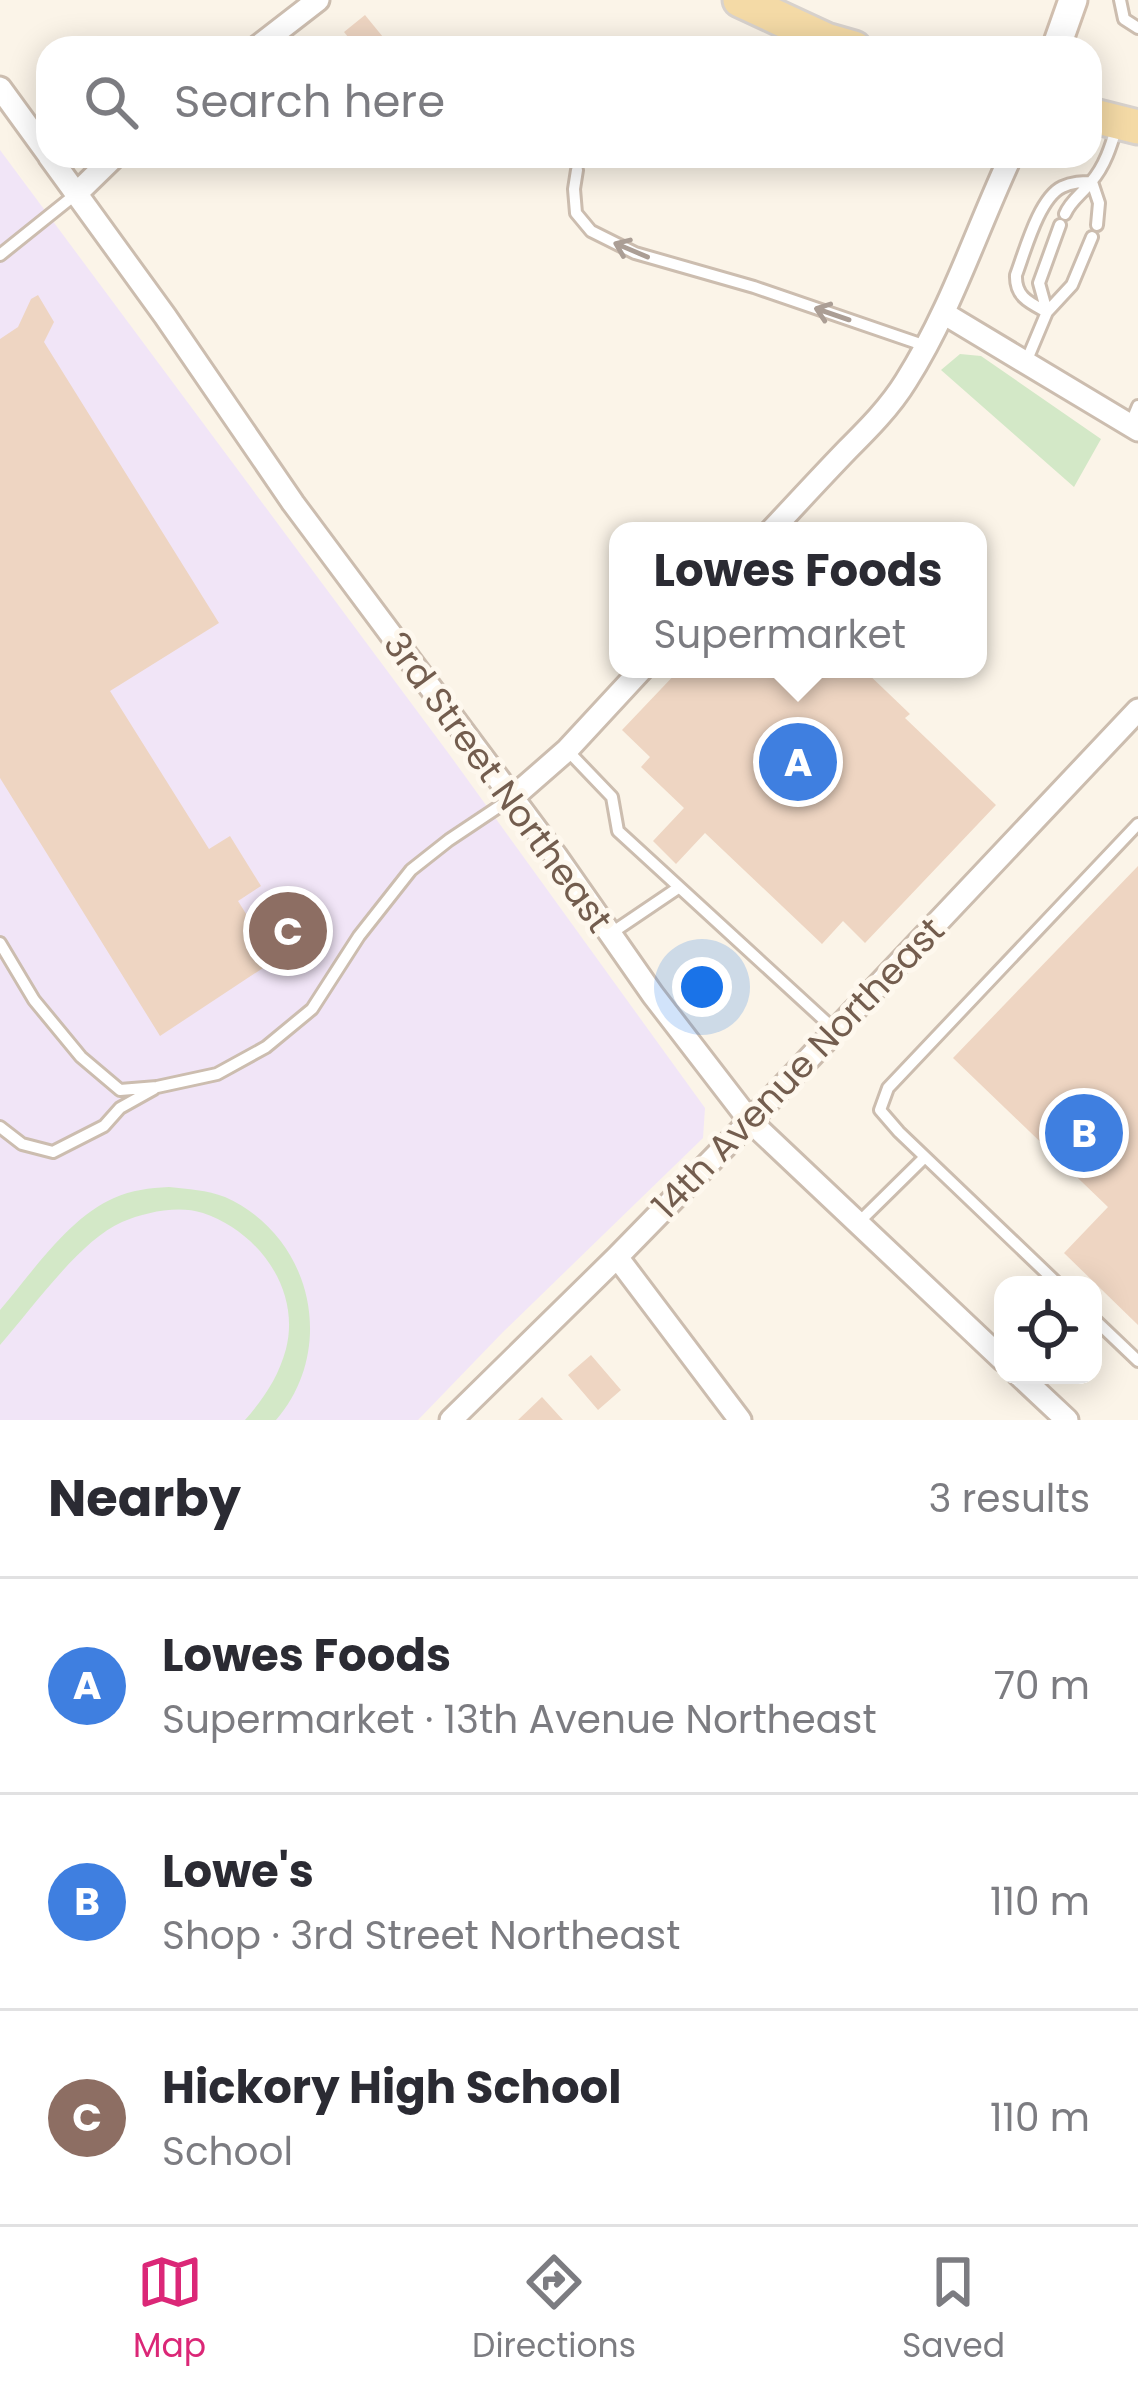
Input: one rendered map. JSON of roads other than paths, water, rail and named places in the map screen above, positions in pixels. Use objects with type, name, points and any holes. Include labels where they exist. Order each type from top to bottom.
[{"type":"main road","points":[[740,0],[817,36]]},
{"type":"main road","points":[[1060,36],[1073,0]]},
{"type":"street","points":[[272,36],[318,0]]},
{"type":"street","name":"3rd Street Northeast","points":[[0,88],[36,137]]},
{"type":"street","name":"3rd Street Northeast","points":[[58,168],[293,503],[749,1121],[994,1351]]},
{"type":"street","points":[[76,194],[103,168]]},
{"type":"street","points":[[780,522],[873,424],[904,384],[945,314],[1005,168]]},
{"type":"street","points":[[945,314],[1135,420]]},
{"type":"street","points":[[512,798],[567,749],[634,678]]},
{"type":"street","name":"14th Avenue Northeast","points":[[463,1416],[1138,710]]},
{"type":"street","points":[[617,1257],[740,1420]]},
{"type":"street","points":[[1029,1384],[1067,1420]]},
{"type":"lane","points":[[1120,0],[1124,19],[1138,28]]},
{"type":"lane","points":[[1102,166],[1115,122]]},
{"type":"lane","points":[[1047,312],[1039,283],[1062,220],[1070,203],[1101,168]]},
{"type":"lane","points":[[577,170],[576,214],[591,231],[635,253],[754,287],[926,346]]},
{"type":"lane","points":[[1026,362],[1047,312],[1072,285],[1095,231],[1099,203],[1092,182]]},
{"type":"lane","points":[[1047,312],[1025,300],[1015,287],[1016,275],[1046,200],[1072,183],[1092,182]]},
{"type":"lane","points":[[0,256],[76,194]]},
{"type":"lane","points":[[567,749],[612,797],[618,831],[835,1030]]},
{"type":"lane","points":[[0,943],[34,1000],[81,1057],[120,1090],[157,1088],[217,1074],[266,1048],[312,1009],[359,936],[411,870],[512,798]]},
{"type":"lane","points":[[1050,1276],[880,1110],[888,1088],[1138,824]]},
{"type":"lane","points":[[610,934],[678,888]]},
{"type":"lane","points":[[2,1135],[53,1151],[104,1126],[120,1108],[157,1088]]},
{"type":"lane","points":[[858,1223],[925,1157]]},
{"type":"lane","points":[[1102,1327],[1138,1361]]},
{"type":"place","name":"Lowes Foods","points":[[798,762]]},
{"type":"place","name":"Hickory High School","points":[[288,931]]},
{"type":"place","name":"Lowe's","points":[[1084,1133]]}]
